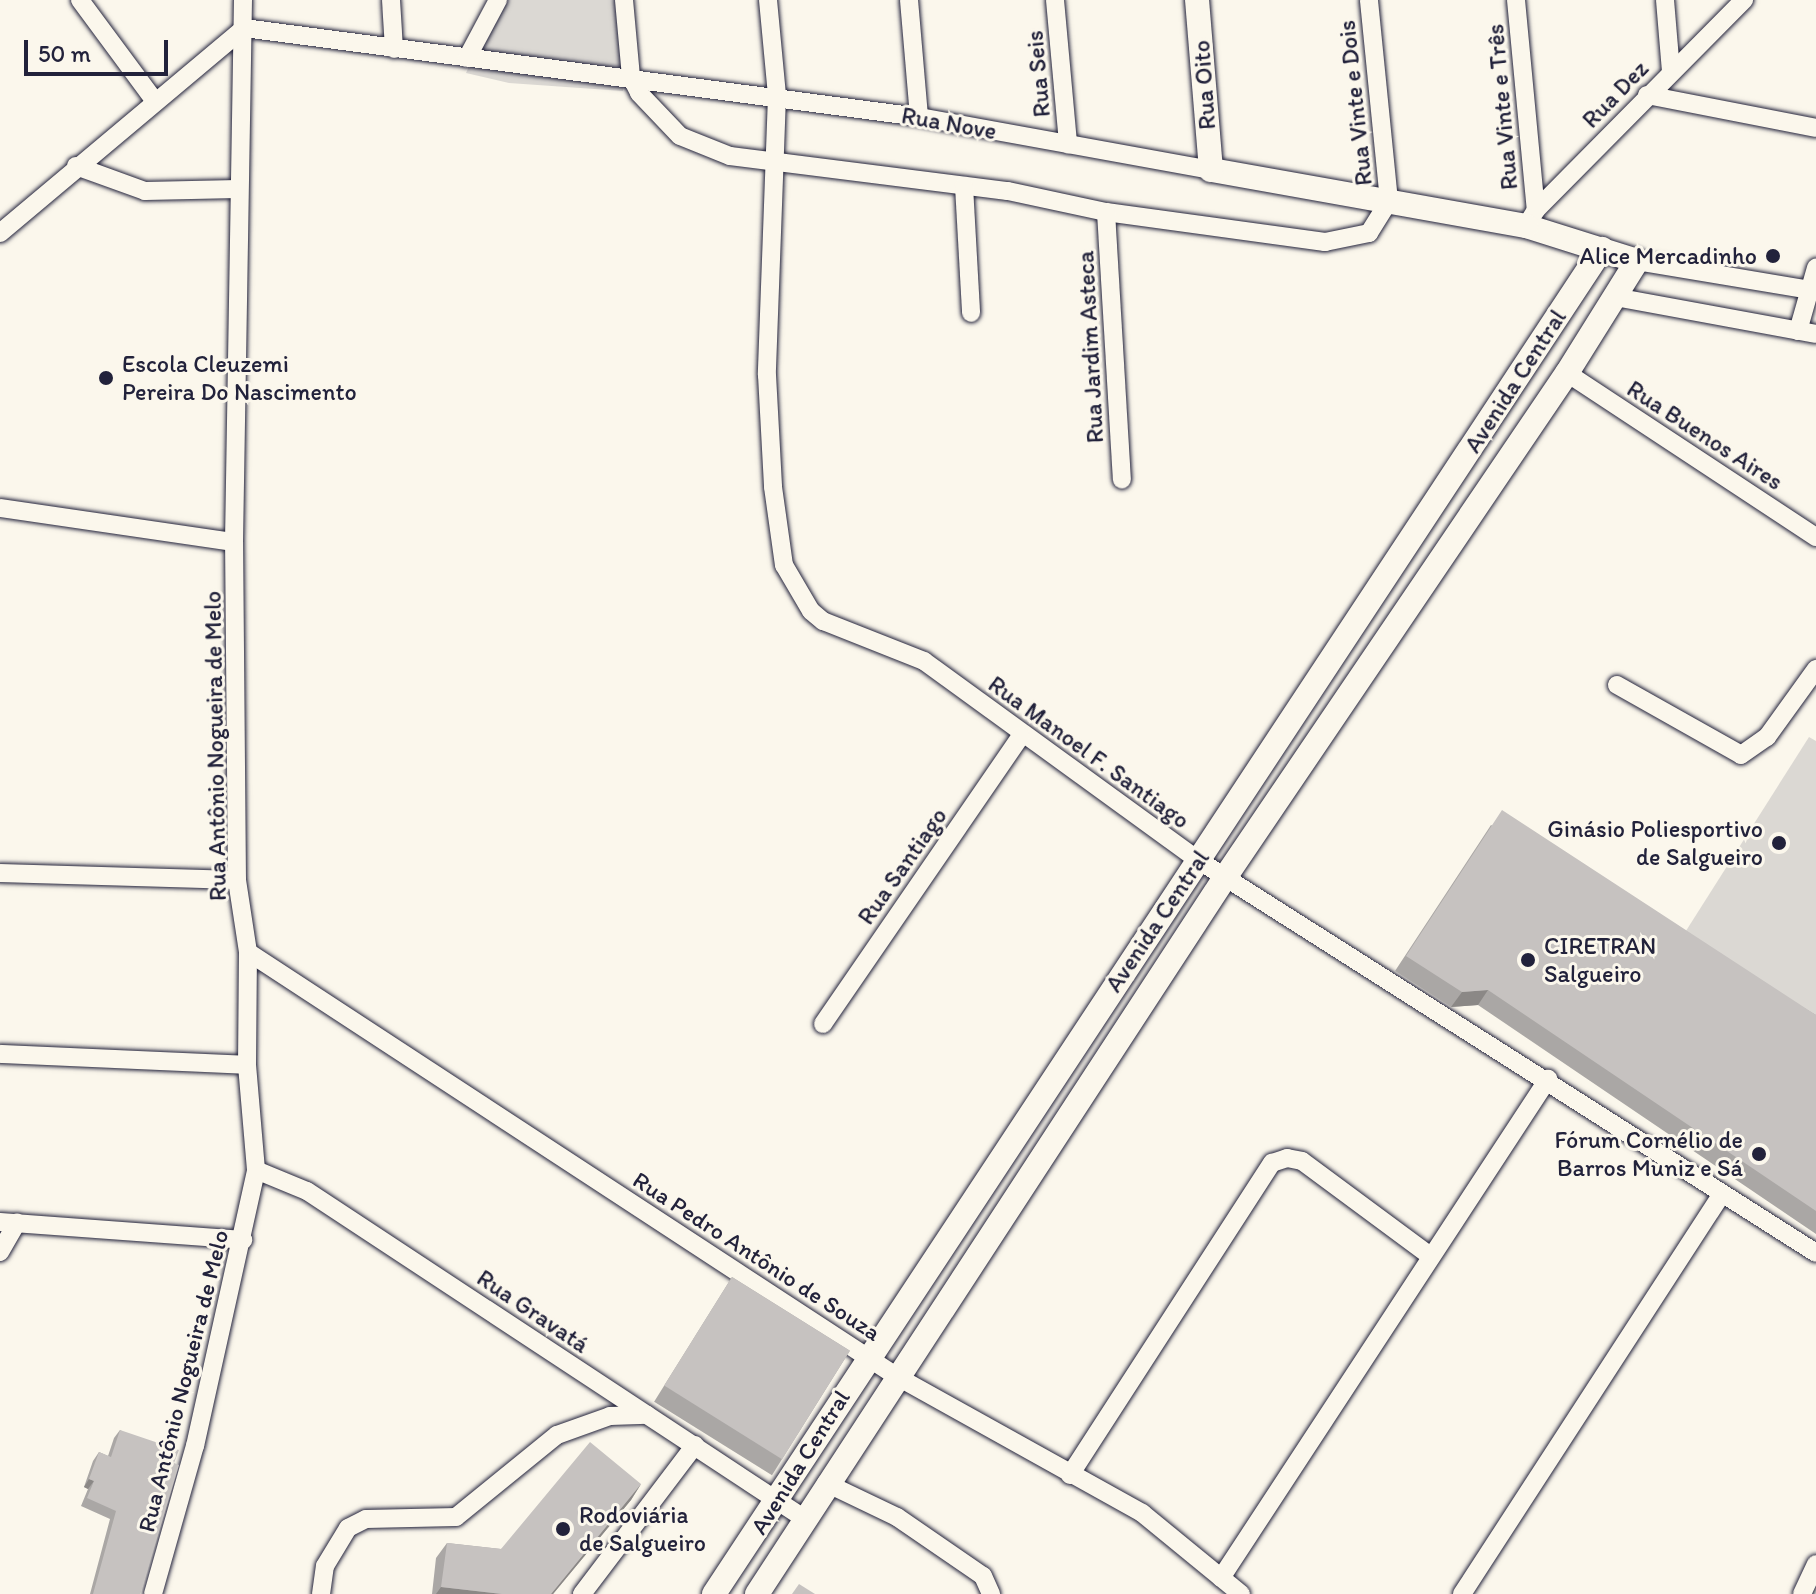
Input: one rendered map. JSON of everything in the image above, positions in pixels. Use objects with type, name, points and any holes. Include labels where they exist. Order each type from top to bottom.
[{"type":"street","points":[[80,0],[154,100]]},
{"type":"street","name":"Rua Antônio Nogueira de Melo","points":[[153,1594],[195,1446],[243,1240],[256,1170],[247,1065],[248,952],[237,880],[234,542],[243,0]]},
{"type":"street","points":[[391,0],[394,49]]},
{"type":"street","points":[[467,58],[498,0]]},
{"type":"street","points":[[624,0],[631,77],[653,112],[680,136],[730,156],[1008,191],[1106,212],[1325,242],[1369,233],[1389,201]]},
{"type":"street","name":"Rua Manoel F. Santiago","points":[[768,0],[777,96],[772,161],[767,375],[773,487],[784,565],[798,594],[823,621],[924,661],[1021,736],[1198,860],[1548,1079],[1721,1195],[1816,1253]]},
{"type":"street","points":[[909,0],[919,117]]},
{"type":"street","name":"Rua Seis","points":[[1055,0],[1068,144]]},
{"type":"street","name":"Rua Oito","points":[[1197,0],[1211,170]]},
{"type":"street","name":"Rua Vinte e Dois","points":[[1369,0],[1389,201]]},
{"type":"street","name":"Rua Vinte e Três","points":[[1516,0],[1531,218]]},
{"type":"street","points":[[1665,0],[1671,71]]},
{"type":"street","name":"Rua Dez","points":[[1531,218],[1647,95],[1744,0]]},
{"type":"street","points":[[0,233],[154,100],[244,28]]},
{"type":"street","name":"Rua Nove","points":[[244,28],[506,64],[777,96],[919,117],[1389,201],[1531,218],[1637,261]]},
{"type":"street","points":[[1647,95],[1816,128]]},
{"type":"street","points":[[76,166],[145,191],[238,189]]},
{"type":"street","points":[[964,186],[971,313]]},
{"type":"street","name":"Rua Jardim Asteca","points":[[1106,212],[1122,480]]},
{"type":"street","name":"Avenida Central","points":[[714,1594],[778,1501],[866,1356],[1602,249]]},
{"type":"street","points":[[1637,261],[1811,290]]},
{"type":"street","name":"Avenida Central","points":[[757,1594],[826,1483],[1226,876],[1567,373],[1637,261]]},
{"type":"street","points":[[1615,297],[1807,332],[1816,268]]},
{"type":"street","name":"Rua Buenos Aires","points":[[1567,373],[1816,537]]},
{"type":"street","points":[[0,508],[234,542]]},
{"type":"street","points":[[1617,685],[1741,755],[1767,737],[1816,669]]},
{"type":"street","name":"Rua Santiago","points":[[823,1024],[1021,736]]},
{"type":"street","points":[[0,873],[237,880]]},
{"type":"street","name":"Rua Pedro Antônio de Souza","points":[[248,952],[896,1376],[1142,1513],[1241,1594]]},
{"type":"street","points":[[0,1054],[247,1065]]},
{"type":"street","points":[[1221,1578],[1429,1255],[1548,1079]]},
{"type":"street","points":[[1070,1475],[1272,1163],[1287,1158],[1302,1161],[1429,1255]]},
{"type":"street","name":"Rua Gravatá","points":[[256,1170],[307,1191],[805,1519]]},
{"type":"street","points":[[1462,1594],[1721,1195]]},
{"type":"street","points":[[0,1252],[8,1222],[243,1240]]},
{"type":"street","points":[[321,1594],[325,1566],[348,1528],[366,1519],[456,1517],[557,1435],[610,1416],[647,1415]]},
{"type":"street","points":[[582,1594],[695,1445]]},
{"type":"street","points":[[826,1483],[897,1517],[983,1576],[991,1594]]},
{"type":"street","points":[[1802,1594],[1816,1564]]},
{"type":"shaded area","points":[[500,0],[618,0],[623,91],[509,83],[466,73]]},
{"type":"shaded area","name":"Ginásio Poliesportivo de Salgueiro","points":[[1809,737],[1816,741],[1816,1034],[1677,945]]},
{"type":"building","points":[[1502,810],[1816,1015],[1816,1211],[1488,990],[1462,992],[1406,956]]},
{"type":"building","points":[[732,1277],[850,1351],[782,1459],[664,1386]]},
{"type":"building","points":[[120,1430],[179,1450],[174,1463],[179,1465],[140,1594],[93,1594],[116,1511],[87,1498],[94,1481],[89,1479],[99,1452],[111,1457]]},
{"type":"building","name":"Rodoviária de Salgueiro","points":[[590,1442],[641,1484],[551,1594],[502,1594],[441,1587],[447,1543],[501,1549]]},
{"type":"building","points":[[799,1584],[815,1594],[792,1594]]},
{"type":"place","name":"Alice Mercadinho","points":[[1773,256]]},
{"type":"place","name":"Escola Cleuzemi Pereira Do Nascimento","points":[[106,378]]},
{"type":"place","name":"Ginásio Poliesportivo de Salgueiro","points":[[1779,843]]},
{"type":"place","name":"CIRETRAN Salgueiro","points":[[1528,960]]},
{"type":"place","name":"Fórum Cornélio de Barros Muniz e Sá","points":[[1759,1154]]},
{"type":"place","name":"Rodoviária de Salgueiro","points":[[563,1529]]}]
